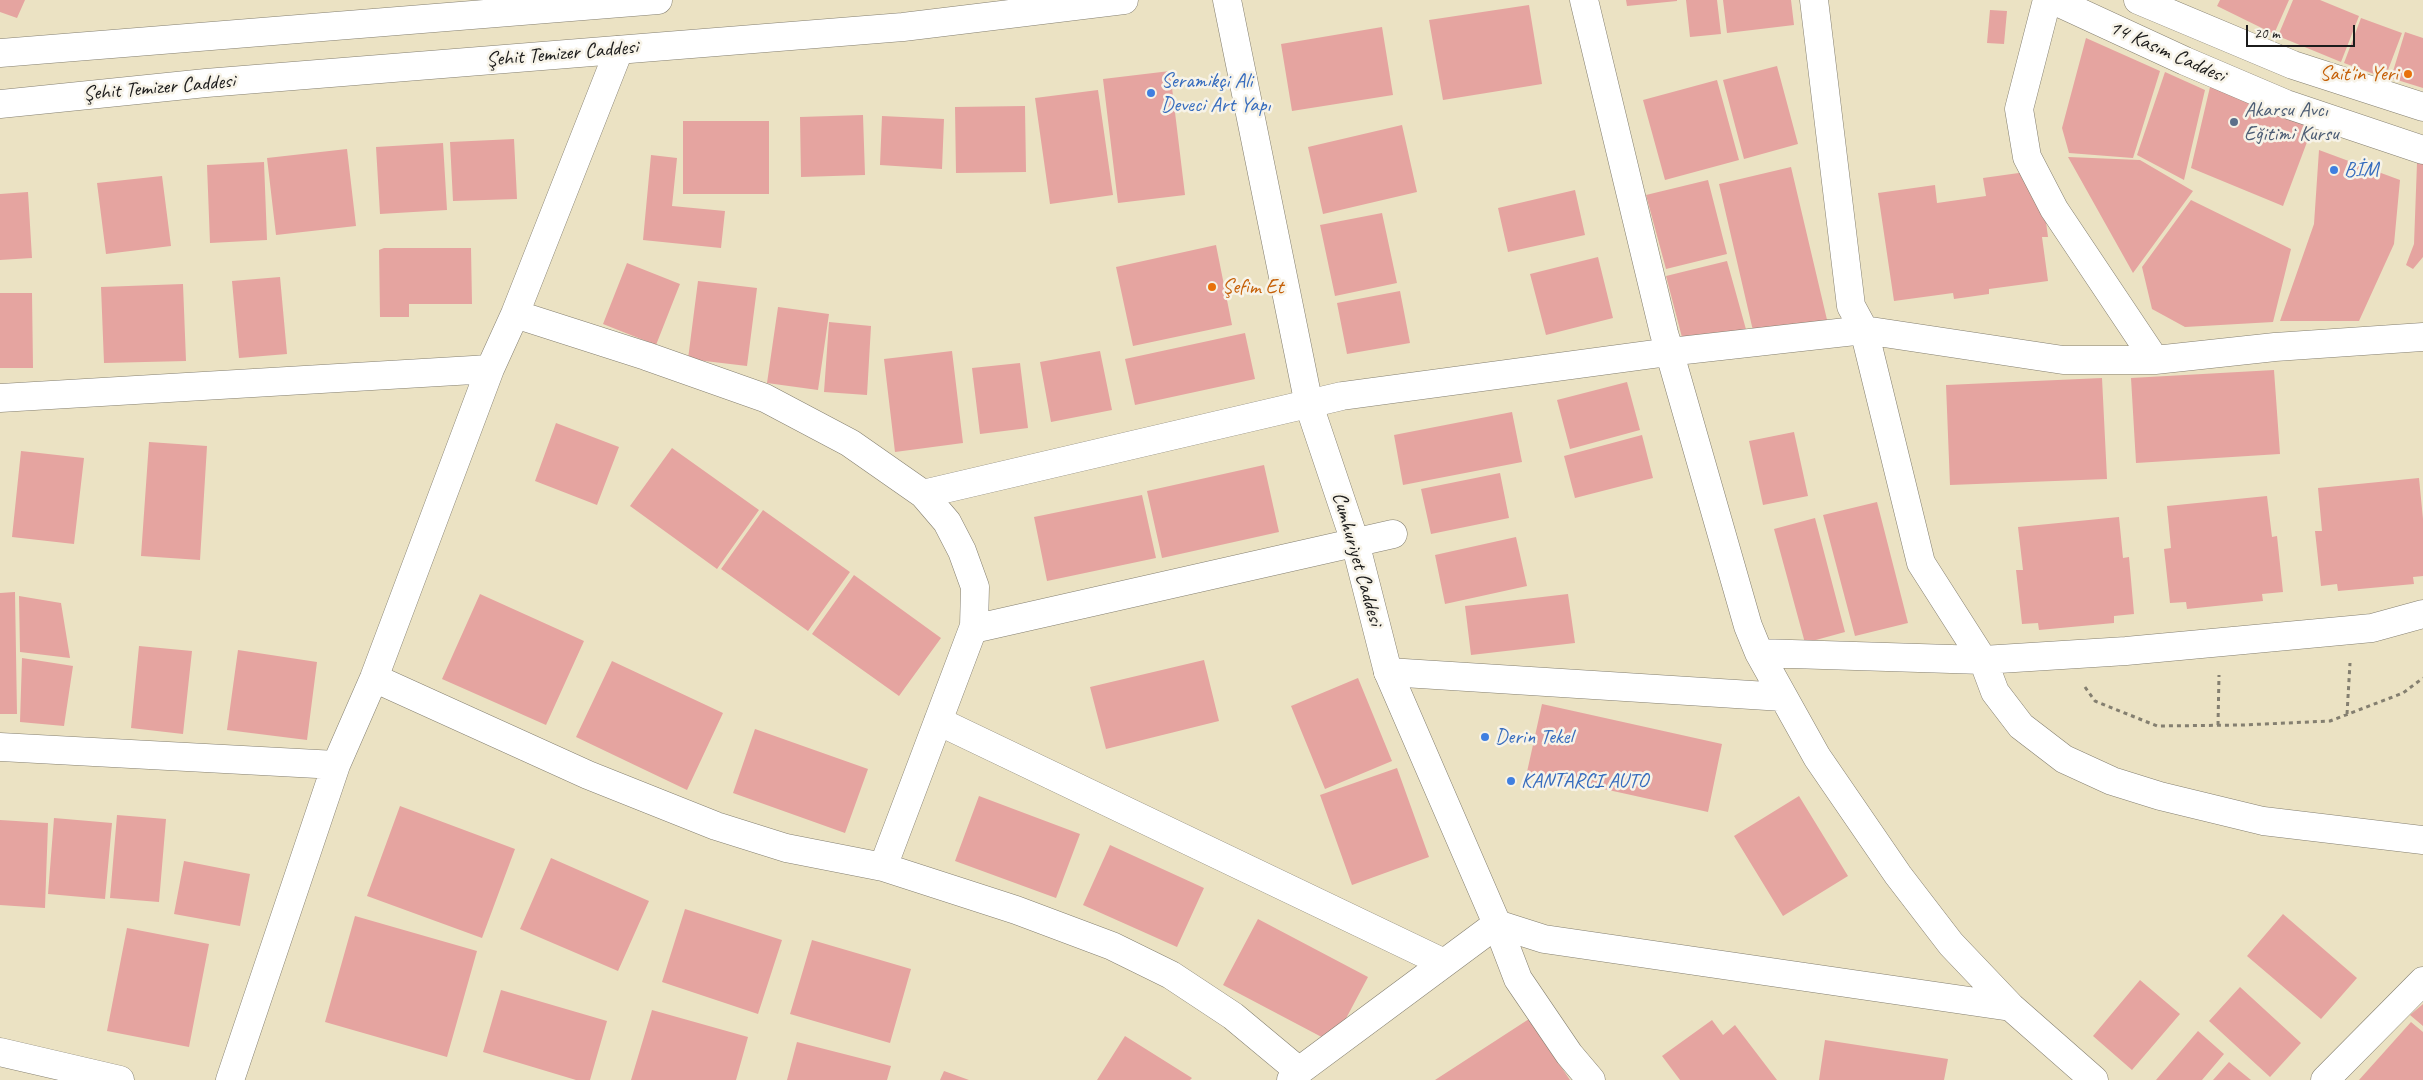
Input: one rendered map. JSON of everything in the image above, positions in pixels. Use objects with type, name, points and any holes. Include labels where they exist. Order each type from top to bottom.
[{"type":"street","points":[[0,53],[445,9],[658,0]]},
{"type":"street","name":"Şehit Temizer Caddesi","points":[[0,104],[216,82],[903,27],[1124,0]]},
{"type":"street","name":"Cumhuriyet Caddesi","points":[[1227,0],[1309,405],[1355,542],[1388,672],[1497,924],[1518,979],[1570,1054],[1591,1080]]},
{"type":"street","points":[[1584,0],[1669,352],[1748,626],[1759,653],[1816,757],[1898,875],[1951,944],[2011,1007],[2094,1080]]},
{"type":"street","points":[[1814,0],[1852,306],[1864,330],[1921,563],[1983,660],[1994,692],[2021,726],[2064,759],[2112,781],[2160,796],[2263,821],[2423,840]]},
{"type":"street","points":[[2047,0],[2019,109],[2027,157],[2054,210],[2155,360]]},
{"type":"street","name":"14 Kasım Caddesi","points":[[2053,0],[2185,61],[2286,104],[2423,150]]},
{"type":"street","name":"14 Kasım Caddesi","points":[[2138,0],[2293,65],[2423,108]]},
{"type":"street","points":[[230,1080],[336,765],[374,678],[490,369],[515,314],[619,50]]},
{"type":"street","points":[[515,314],[646,356],[765,398],[850,443],[923,494],[947,522],[962,551],[975,587],[973,629],[883,867]]},
{"type":"street","points":[[923,494],[1342,396],[1669,352],[1864,330],[2063,360],[2155,360],[2275,346],[2423,337]]},
{"type":"street","points":[[0,398],[490,369]]},
{"type":"street","points":[[973,629],[1393,534]]},
{"type":"street","points":[[1759,653],[1983,660],[2372,628],[2423,614]]},
{"type":"street","points":[[1388,672],[1783,697]]},
{"type":"street","points":[[374,678],[588,775],[716,826],[786,848],[883,867],[1016,910],[1112,946],[1171,975],[1233,1016],[1295,1076],[1497,924],[1544,939],[2011,1007]]},
{"type":"street","points":[[938,722],[1444,963]]},
{"type":"street","points":[[0,747],[336,765]]},
{"type":"street","points":[[2325,1080],[2423,981]]},
{"type":"street","points":[[0,1052],[120,1080]]},
{"type":"path","points":[[2347,714],[2351,630]]},
{"type":"path","points":[[2218,725],[2219,642]]},
{"type":"path","points":[[2060,655],[2095,701],[2158,726],[2330,721],[2403,693],[2423,678]]},
{"type":"building","points":[[0,0],[25,0],[17,18],[0,12]]},
{"type":"building","points":[[1626,0],[1677,0],[1677,1],[1627,6]]},
{"type":"building","points":[[1686,0],[1717,0],[1721,34],[1690,37]]},
{"type":"building","points":[[1723,0],[1791,0],[1794,25],[1727,33]]},
{"type":"building","points":[[2220,0],[2289,0],[2274,34],[2217,6]]},
{"type":"building","points":[[2293,0],[2320,0],[2359,16],[2341,62],[2278,36]]},
{"type":"building","points":[[1529,5],[1542,84],[1443,100],[1429,20]]},
{"type":"building","points":[[1990,10],[2007,11],[2004,44],[1987,43]]},
{"type":"building","points":[[2361,18],[2402,33],[2385,78],[2344,63]]},
{"type":"building","points":[[1382,27],[1393,95],[1292,111],[1281,44]]},
{"type":"building","points":[[2405,32],[2423,38],[2423,88],[2391,78]]},
{"type":"building","points":[[2086,38],[2160,71],[2133,158],[2069,153],[2062,128]]},
{"type":"building","points":[[1777,66],[1798,144],[1744,159],[1723,80]]},
{"type":"building","points":[[1170,71],[1185,195],[1118,203],[1103,79]]},
{"type":"building","points":[[2165,72],[2205,90],[2184,180],[2137,155]]},
{"type":"building","points":[[1717,80],[1739,160],[1665,180],[1643,100]]},
{"type":"building","points":[[2210,87],[2313,126],[2283,206],[2191,168]]},
{"type":"building","points":[[1098,90],[1113,195],[1050,204],[1035,98]]},
{"type":"building","points":[[1025,106],[1026,172],[956,173],[955,107]]},
{"type":"building","points":[[863,115],[865,175],[801,177],[800,117]]},
{"type":"building","points":[[882,116],[944,119],[942,169],[880,165]]},
{"type":"building","points":[[683,121],[769,121],[769,194],[683,194]]},
{"type":"building","points":[[1402,125],[1417,192],[1323,214],[1308,147]]},
{"type":"building","points":[[514,139],[517,199],[453,201],[450,142]]},
{"type":"building","points":[[443,143],[447,210],[380,214],[376,147]]},
{"type":"building","points":[[347,149],[356,226],[276,235],[267,158]]},
{"type":"building","points":[[2319,150],[2400,180],[2394,244],[2359,321],[2280,321],[2314,224]]},
{"type":"building","points":[[651,155],[677,158],[672,206],[725,211],[721,248],[643,240]]},
{"type":"building","points":[[2068,157],[2140,160],[2193,191],[2133,273]]},
{"type":"building","points":[[264,162],[267,240],[210,243],[207,165]]},
{"type":"building","points":[[2417,163],[2423,164],[2423,257],[2413,269],[2406,265],[2414,244]]},
{"type":"building","points":[[1791,167],[1828,324],[1754,335],[1719,184]]},
{"type":"building","points":[[2033,171],[2038,208],[2044,207],[2048,237],[2042,237],[2048,281],[1989,289],[1989,294],[1954,299],[1953,293],[1894,301],[1878,193],[1935,185],[1937,203],[1986,196],[1983,178]]},
{"type":"building","points":[[162,176],[171,246],[106,254],[97,183]]},
{"type":"building","points":[[1708,180],[1727,254],[1666,269],[1646,195]]},
{"type":"building","points":[[1575,190],[1585,235],[1508,252],[1498,208]]},
{"type":"building","points":[[28,192],[32,258],[0,260],[0,194]]},
{"type":"building","points":[[2191,200],[2291,249],[2273,322],[2185,327],[2152,309],[2142,267]]},
{"type":"building","points":[[1382,213],[1397,283],[1335,296],[1320,225]]},
{"type":"building","points":[[1216,245],[1232,325],[1133,346],[1116,267]]},
{"type":"building","points":[[384,248],[471,248],[472,304],[409,304],[409,317],[380,317],[379,250]]},
{"type":"building","points":[[1598,257],[1613,318],[1546,335],[1530,274]]},
{"type":"building","points":[[1727,261],[1747,333],[1684,345],[1666,276]]},
{"type":"building","points":[[627,263],[680,284],[656,345],[603,324]]},
{"type":"building","points":[[280,277],[287,354],[239,358],[232,281]]},
{"type":"building","points":[[698,281],[757,288],[747,366],[688,359]]},
{"type":"building","points":[[183,284],[186,361],[104,363],[101,287]]},
{"type":"building","points":[[1400,291],[1410,343],[1347,354],[1337,303]]},
{"type":"building","points":[[0,293],[32,293],[33,368],[0,368]]},
{"type":"building","points":[[778,307],[829,314],[818,390],[767,383]]},
{"type":"building","points":[[829,322],[871,326],[867,395],[824,392]]},
{"type":"building","points":[[1245,333],[1255,379],[1135,405],[1125,359]]},
{"type":"building","points":[[952,351],[963,443],[895,452],[884,359]]},
{"type":"building","points":[[1100,351],[1112,410],[1051,422],[1040,362]]},
{"type":"building","points":[[1020,363],[1028,428],[980,434],[972,368]]},
{"type":"building","points":[[2274,370],[2280,454],[2136,463],[2131,378]]},
{"type":"building","points":[[2102,378],[2107,479],[1950,485],[1946,385]]},
{"type":"building","points":[[1627,382],[1640,430],[1570,449],[1557,400]]},
{"type":"building","points":[[1512,412],[1522,462],[1403,485],[1394,435]]},
{"type":"building","points":[[556,423],[619,447],[597,505],[535,481]]},
{"type":"building","points":[[1794,432],[1808,496],[1763,505],[1749,441]]},
{"type":"building","points":[[1642,435],[1653,478],[1575,498],[1564,456]]},
{"type":"building","points":[[149,442],[207,446],[200,560],[141,556]]},
{"type":"building","points":[[672,448],[759,510],[717,569],[630,506]]},
{"type":"building","points":[[21,451],[84,458],[74,544],[12,537]]},
{"type":"building","points":[[1264,465],[1279,532],[1162,558],[1147,491]]},
{"type":"building","points":[[1500,473],[1509,518],[1431,534],[1421,489]]},
{"type":"building","points":[[2419,478],[2423,519],[2423,576],[2413,577],[2414,584],[2338,591],[2337,584],[2321,586],[2315,531],[2322,531],[2318,488]]},
{"type":"building","points":[[1142,495],[1156,558],[1047,581],[1034,517]]},
{"type":"building","points":[[2267,496],[2272,537],[2277,536],[2283,592],[2262,594],[2263,601],[2187,609],[2186,602],[2170,603],[2164,549],[2171,548],[2167,506]]},
{"type":"building","points":[[1877,502],[1908,623],[1855,636],[1823,515]]},
{"type":"building","points":[[763,510],[850,572],[808,631],[721,569]]},
{"type":"building","points":[[2119,517],[2123,558],[2129,557],[2134,614],[2114,616],[2114,623],[2039,630],[2038,623],[2022,624],[2016,570],[2023,570],[2018,527]]},
{"type":"building","points":[[1815,518],[1845,632],[1805,643],[1774,529]]},
{"type":"building","points":[[1516,537],[1527,586],[1445,604],[1435,555]]},
{"type":"building","points":[[854,575],[941,638],[899,696],[812,634]]},
{"type":"building","points":[[15,592],[17,714],[0,714],[0,593]]},
{"type":"building","points":[[480,594],[584,641],[546,725],[442,679]]},
{"type":"building","points":[[1568,594],[1575,643],[1471,655],[1465,606]]},
{"type":"building","points":[[19,596],[61,603],[70,658],[20,652]]},
{"type":"building","points":[[139,646],[192,651],[183,734],[131,728]]},
{"type":"building","points":[[238,650],[317,662],[307,740],[227,730]]},
{"type":"building","points":[[22,658],[73,666],[64,726],[20,722]]},
{"type":"building","points":[[1204,660],[1219,721],[1106,749],[1090,687]]},
{"type":"building","points":[[612,661],[723,713],[687,790],[576,737]]},
{"type":"building","points":[[1358,678],[1392,761],[1325,789],[1291,706]]},
{"type":"building","points":[[1542,704],[1722,744],[1708,812],[1527,772]]},
{"type":"building","points":[[755,729],[868,769],[845,833],[733,793]]},
{"type":"building","points":[[1397,768],[1429,857],[1352,885],[1320,795]]},
{"type":"building","points":[[979,796],[1080,834],[1056,898],[955,861]]},
{"type":"building","points":[[1799,796],[1848,876],[1783,916],[1734,836]]},
{"type":"building","points":[[400,806],[515,849],[482,938],[367,896]]},
{"type":"building","points":[[117,815],[166,819],[159,902],[110,898]]},
{"type":"building","points":[[54,818],[112,823],[105,899],[48,894]]},
{"type":"building","points":[[0,820],[48,823],[45,908],[0,905]]},
{"type":"building","points":[[1110,845],[1204,888],[1177,947],[1083,905]]},
{"type":"building","points":[[551,858],[649,901],[618,971],[520,929]]},
{"type":"building","points":[[184,861],[250,874],[240,926],[174,914]]},
{"type":"building","points":[[685,909],[782,940],[758,1014],[662,982]]},
{"type":"building","points":[[2283,914],[2357,978],[2321,1019],[2247,956]]},
{"type":"building","points":[[355,916],[477,951],[447,1057],[325,1022]]},
{"type":"building","points":[[1258,919],[1368,977],[1333,1043],[1223,985]]},
{"type":"building","points":[[127,928],[209,944],[189,1047],[107,1031]]},
{"type":"building","points":[[812,940],[911,969],[890,1043],[790,1014]]},
{"type":"building","points":[[2140,980],[2180,1014],[2132,1070],[2093,1036]]},
{"type":"building","points":[[2240,987],[2301,1043],[2270,1077],[2209,1021]]},
{"type":"building","points":[[501,990],[607,1021],[590,1080],[576,1080],[483,1052]]},
{"type":"building","points":[[2423,1004],[2423,1026],[2410,1015]]},
{"type":"building","points":[[652,1010],[748,1037],[736,1080],[631,1080]]},
{"type":"building","points":[[1529,1019],[1570,1080],[1435,1080]]},
{"type":"building","points":[[1712,1020],[1723,1035],[1735,1025],[1777,1080],[1680,1080],[1662,1056]]},
{"type":"building","points":[[2411,1022],[2423,1032],[2423,1080],[2359,1080]]},
{"type":"building","points":[[2198,1031],[2224,1054],[2202,1080],[2156,1080]]},
{"type":"building","points":[[1125,1036],[1192,1078],[1190,1080],[1097,1080]]},
{"type":"building","points":[[1825,1040],[1948,1059],[1944,1080],[1819,1080]]},
{"type":"building","points":[[797,1042],[891,1066],[887,1080],[787,1080]]},
{"type":"building","points":[[2229,1062],[2251,1080],[2213,1080]]},
{"type":"building","points":[[944,1071],[969,1080],[940,1080]]},
{"type":"place","name":"Sait'in Yeri","points":[[2408,74]]},
{"type":"place","name":"Seramikçi Ali Deveci Art Yapı","points":[[1151,93]]},
{"type":"place","name":"Akarsu Avcı Eğitimi Kursu","points":[[2234,122]]},
{"type":"place","name":"BİM","points":[[2334,170]]},
{"type":"place","name":"Şefim Et","points":[[1212,287]]},
{"type":"place","name":"Derin Tekel","points":[[1485,737]]},
{"type":"place","name":"KANTARCI AUTO","points":[[1511,781]]}]
